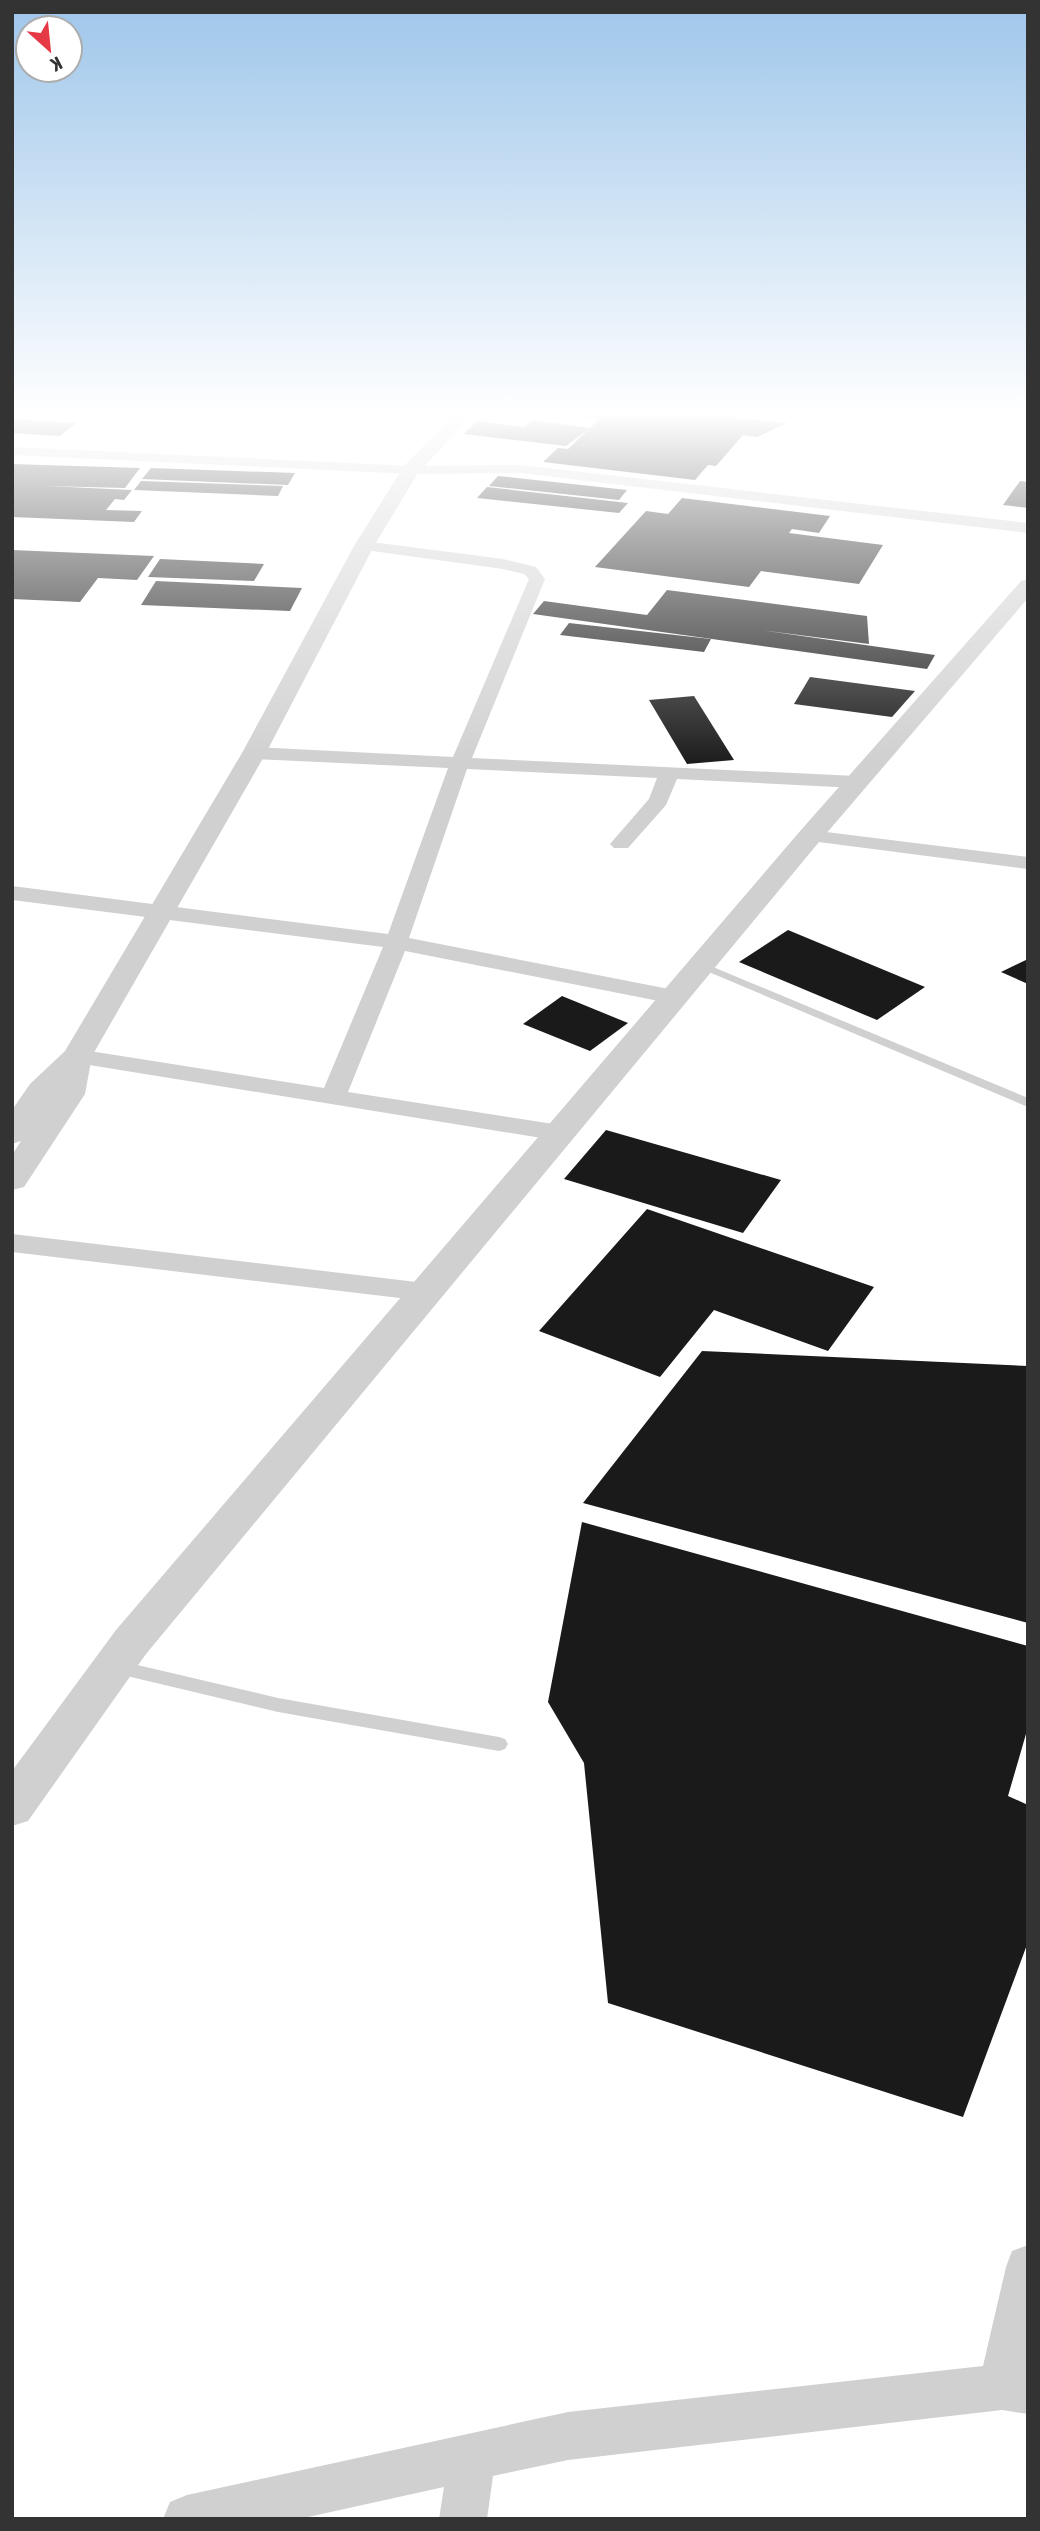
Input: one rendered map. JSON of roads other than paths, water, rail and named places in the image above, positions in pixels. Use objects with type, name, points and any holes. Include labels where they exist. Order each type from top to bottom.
[{"type":"street","points":[[12,1134],[41,1091],[77,1056],[254,753],[373,531]]},
{"type":"street","points":[[333,1097],[396,942],[459,765],[537,579],[530,570],[503,564],[364,546]]},
{"type":"street","points":[[12,1807],[131,1642],[810,836],[1028,585]]},
{"type":"street","points":[[254,753],[459,765],[856,782]]},
{"type":"street","points":[[621,844],[659,801],[669,774]]},
{"type":"street","points":[[810,836],[1028,863]]},
{"type":"street","points":[[12,893],[396,942],[674,997]]},
{"type":"street","points":[[77,1056],[560,1133]]},
{"type":"street","points":[[12,1180],[69,1094],[77,1056]]},
{"type":"street","points":[[12,1243],[425,1292]]},
{"type":"street","points":[[187,2519],[568,2436],[1015,2389],[1028,2267]]},
{"type":"street","points":[[463,2519],[472,2457]]},
{"type":"lane","points":[[701,965],[1028,1103]]},
{"type":"lane","points":[[113,1666],[278,1705],[499,1744]]}]
